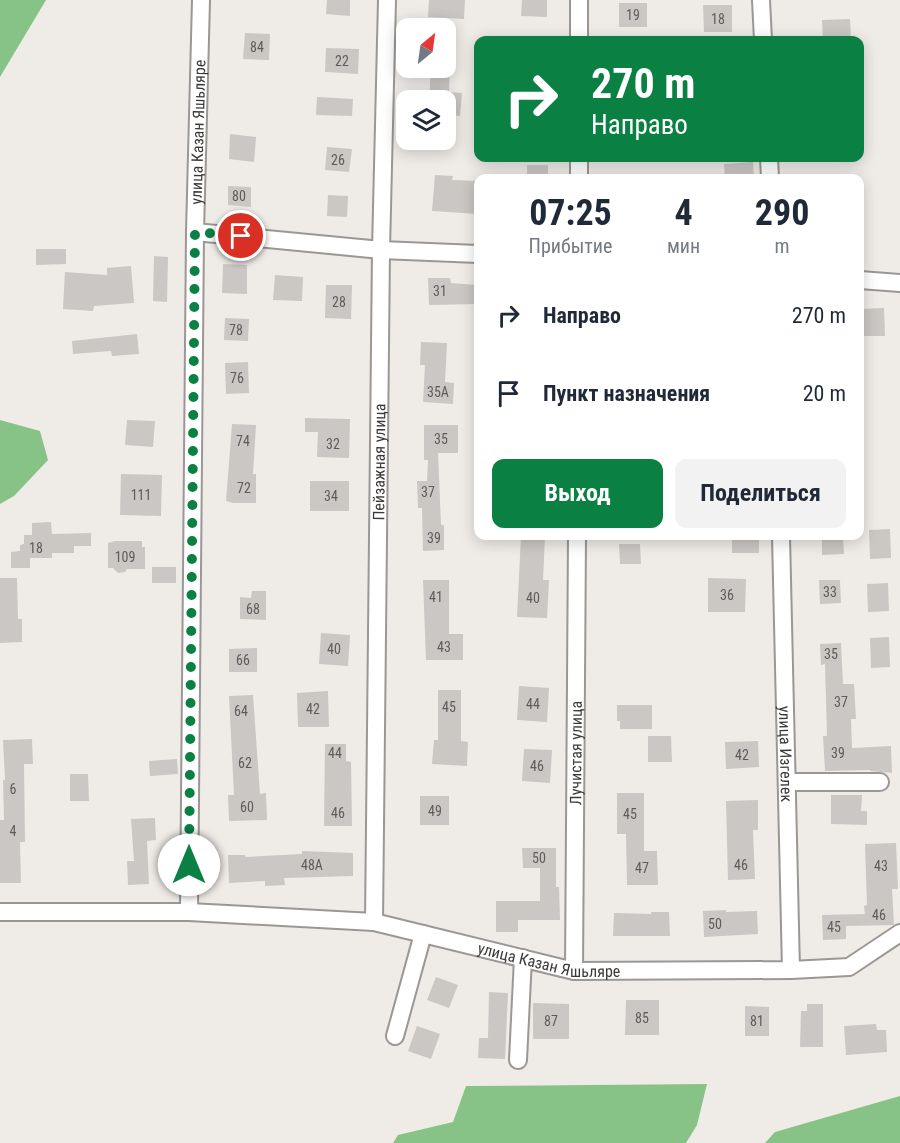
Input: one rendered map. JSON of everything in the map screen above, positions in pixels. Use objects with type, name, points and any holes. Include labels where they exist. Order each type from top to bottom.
[{"type":"street","name":"улица Казан Яшьляре","points":[[189,912],[195,232],[201,0]]},
{"type":"street","name":"Пейзажная улица","points":[[374,922],[381,250],[387,0]]},
{"type":"street","points":[[579,0],[579,36]]},
{"type":"street","points":[[761,0],[763,36]]},
{"type":"street","points":[[195,232],[381,250],[474,254]]},
{"type":"street","points":[[864,280],[900,283]]},
{"type":"street","name":"Лучистая улица","points":[[574,971],[577,540]]},
{"type":"street","name":"улица Изгелек","points":[[781,540],[791,970]]},
{"type":"street","points":[[787,782],[880,782]]},
{"type":"street","name":"улица Казан Яшьляре","points":[[0,912],[189,912],[374,922],[574,971],[791,970],[849,967],[900,933]]},
{"type":"street","points":[[395,1035],[423,934]]},
{"type":"street","points":[[518,1060],[523,958]]},
{"type":"green space","points":[[0,0],[46,0],[0,77]]},
{"type":"green space","points":[[0,420],[40,431],[48,460],[14,496],[0,504]]},
{"type":"green space","points":[[707,1084],[697,1125],[686,1143],[393,1143],[398,1135],[453,1122],[466,1086]]},
{"type":"green space","points":[[900,1096],[900,1143],[765,1143],[775,1132]]},
{"type":"building","points":[[327,0],[350,0],[350,16],[326,14]]},
{"type":"building","points":[[429,0],[465,0],[464,19],[428,17]]},
{"type":"building","points":[[522,0],[547,0],[547,17],[521,16]]},
{"type":"building","points":[[619,3],[647,3],[647,27],[619,27]]},
{"type":"building","points":[[703,5],[732,5],[732,32],[704,32]]},
{"type":"building","points":[[850,19],[851,36],[823,36],[822,20]]},
{"type":"building","points":[[245,33],[270,34],[269,60],[243,59]]},
{"type":"building","points":[[326,48],[359,49],[358,74],[325,72]]},
{"type":"building","points":[[430,78],[450,78],[449,90],[430,90]]},
{"type":"building","points":[[456,93],[462,93],[460,116],[456,116]]},
{"type":"building","points":[[317,97],[353,99],[352,116],[316,115]]},
{"type":"building","points":[[230,134],[256,137],[254,162],[229,159]]},
{"type":"building","points":[[327,147],[352,149],[349,172],[325,170]]},
{"type":"building","points":[[753,162],[754,174],[725,174],[724,164]]},
{"type":"building","points":[[527,165],[548,165],[548,174],[527,174]]},
{"type":"building","points":[[435,175],[453,176],[452,180],[474,181],[474,214],[432,211]]},
{"type":"building","points":[[228,186],[251,187],[251,207],[228,205]]},
{"type":"building","points":[[328,195],[348,196],[347,217],[327,216]]},
{"type":"building","points":[[36,249],[66,249],[66,264],[36,265]]},
{"type":"building","points":[[154,256],[168,257],[167,302],[153,301]]},
{"type":"building","points":[[223,264],[247,265],[247,294],[222,293]]},
{"type":"building","points":[[131,266],[134,303],[94,306],[93,311],[63,309],[65,272],[107,275],[107,268]]},
{"type":"building","points":[[275,275],[303,277],[302,301],[273,300]]},
{"type":"building","points":[[428,278],[450,278],[451,283],[474,285],[474,304],[429,305]]},
{"type":"building","points":[[326,285],[352,285],[351,319],[325,318]]},
{"type":"building","points":[[884,308],[885,336],[864,336],[864,309]]},
{"type":"building","points":[[225,318],[249,319],[248,341],[224,340]]},
{"type":"building","points":[[137,334],[139,354],[112,356],[111,351],[73,354],[72,341]]},
{"type":"building","points":[[421,342],[447,343],[445,382],[454,383],[453,404],[423,402],[425,365],[420,365]]},
{"type":"building","points":[[248,362],[249,393],[226,394],[225,363]]},
{"type":"building","points":[[305,418],[350,419],[349,458],[317,457],[318,432],[305,432]]},
{"type":"building","points":[[127,420],[155,421],[153,447],[125,445]]},
{"type":"building","points":[[232,424],[256,425],[253,474],[256,474],[256,503],[226,501]]},
{"type":"building","points":[[424,425],[458,425],[458,453],[438,453],[444,550],[423,551],[422,508],[418,508],[417,481],[427,481],[428,460],[424,460]]},
{"type":"building","points":[[121,474],[162,475],[161,516],[120,515]]},
{"type":"building","points":[[310,481],[349,481],[349,511],[310,511]]},
{"type":"building","points":[[51,522],[52,534],[91,533],[91,546],[74,546],[74,553],[52,553],[52,558],[30,558],[30,568],[11,568],[11,552],[20,551],[20,545],[24,544],[24,535],[32,535],[32,523]]},
{"type":"building","points":[[890,529],[891,558],[870,559],[869,530]]},
{"type":"building","points":[[521,540],[545,540],[543,580],[549,580],[547,618],[517,617]]},
{"type":"building","points":[[732,540],[759,540],[759,553],[732,553]]},
{"type":"building","points":[[822,540],[843,540],[844,554],[822,555]]},
{"type":"building","points":[[142,541],[142,547],[145,547],[145,569],[127,569],[125,572],[118,573],[113,568],[108,568],[108,543]]},
{"type":"building","points":[[619,544],[640,544],[641,564],[620,564]]},
{"type":"building","points":[[152,567],[176,567],[176,583],[152,583]]},
{"type":"building","points":[[0,578],[17,578],[18,619],[22,619],[22,642],[0,643]]},
{"type":"building","points":[[708,578],[746,579],[745,612],[708,612]]},
{"type":"building","points":[[423,580],[449,580],[449,634],[463,634],[463,660],[426,660]]},
{"type":"building","points":[[819,580],[840,580],[841,603],[820,604]]},
{"type":"building","points":[[888,583],[889,611],[868,612],[867,584]]},
{"type":"building","points":[[252,591],[266,591],[266,620],[240,619],[240,597],[251,598]]},
{"type":"building","points":[[321,633],[350,635],[348,666],[319,664]]},
{"type":"building","points":[[889,637],[890,667],[871,668],[870,638]]},
{"type":"building","points":[[841,643],[843,684],[854,684],[856,719],[851,719],[852,748],[891,746],[892,773],[870,770],[825,771],[823,736],[827,736],[825,664],[821,665],[820,644]]},
{"type":"building","points":[[257,648],[257,672],[229,672],[229,649]]},
{"type":"building","points":[[519,686],[549,688],[547,722],[517,720]]},
{"type":"building","points":[[438,690],[461,690],[461,741],[468,742],[467,766],[432,764],[434,740],[438,740]]},
{"type":"building","points":[[328,691],[329,727],[298,727],[297,693]]},
{"type":"building","points":[[253,695],[260,794],[266,793],[267,820],[229,821],[228,795],[234,795],[229,696]]},
{"type":"building","points":[[617,705],[652,705],[652,729],[620,729],[620,721],[617,721]]},
{"type":"building","points":[[648,736],[671,736],[672,762],[648,762]]},
{"type":"building","points":[[32,739],[33,764],[24,764],[25,842],[20,842],[21,883],[0,883],[0,820],[4,820],[3,780],[5,780],[3,740]]},
{"type":"building","points":[[758,741],[759,767],[726,769],[725,742]]},
{"type":"building","points":[[325,744],[346,744],[346,761],[351,762],[352,826],[324,826]]},
{"type":"building","points":[[524,749],[552,750],[550,783],[522,781]]},
{"type":"building","points":[[177,759],[178,774],[150,776],[149,761]]},
{"type":"building","points":[[70,774],[88,774],[89,801],[70,801]]},
{"type":"building","points":[[617,793],[644,793],[644,851],[657,851],[658,885],[627,885],[626,834],[617,834]]},
{"type":"building","points":[[831,795],[862,795],[861,811],[867,811],[867,825],[831,824]]},
{"type":"building","points":[[420,796],[449,796],[449,825],[420,825]]},
{"type":"building","points":[[758,800],[758,830],[753,830],[755,879],[728,880],[726,801]]},
{"type":"building","points":[[155,818],[156,840],[147,841],[149,884],[128,885],[127,861],[134,861],[131,819]]},
{"type":"building","points":[[896,843],[898,889],[892,889],[894,925],[846,926],[846,939],[823,940],[822,915],[865,914],[864,906],[867,905],[865,844]]},
{"type":"building","points":[[522,848],[556,848],[556,887],[559,887],[560,920],[518,920],[518,932],[496,932],[496,901],[540,901],[540,868],[523,868]]},
{"type":"building","points":[[302,851],[353,853],[353,876],[284,878],[285,885],[265,886],[265,881],[229,883],[228,855],[245,855],[245,857],[302,854]]},
{"type":"building","points":[[726,910],[726,912],[757,911],[758,934],[704,937],[703,911]]},
{"type":"building","points":[[651,912],[669,912],[670,936],[613,936],[614,913],[651,914]]},
{"type":"building","points":[[436,977],[458,985],[449,1008],[427,1000]]},
{"type":"building","points":[[489,992],[508,993],[505,1059],[478,1058],[479,1038],[488,1038]]},
{"type":"building","points":[[626,1000],[659,1000],[659,1035],[625,1035]]},
{"type":"building","points":[[533,1003],[569,1004],[569,1039],[533,1039]]},
{"type":"building","points":[[807,1004],[823,1004],[823,1047],[800,1047],[801,1011],[807,1011]]},
{"type":"building","points":[[745,1006],[769,1007],[769,1036],[745,1036]]},
{"type":"building","points":[[876,1024],[877,1030],[886,1030],[887,1052],[846,1055],[844,1026]]},
{"type":"building","points":[[417,1026],[440,1034],[431,1059],[408,1051]]},
{"type":"route","points":[[189,865],[195,232],[241,236]]}]
